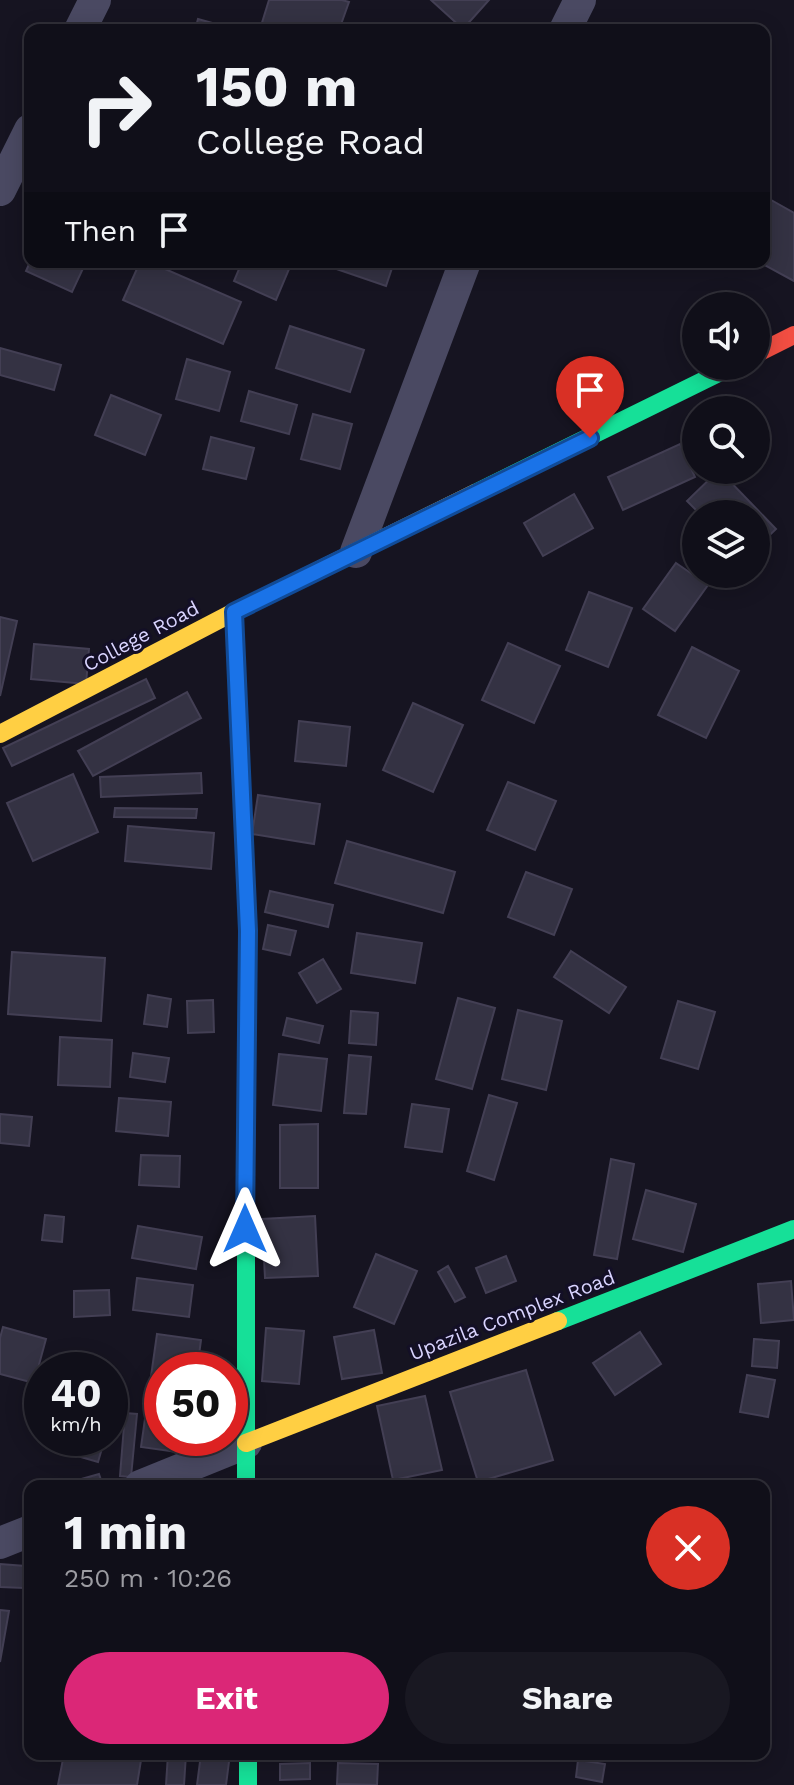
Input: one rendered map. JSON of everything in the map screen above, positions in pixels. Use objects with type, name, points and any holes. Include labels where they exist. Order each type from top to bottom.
[{"type":"main road","points":[[770,347],[794,335]]},
{"type":"main road","name":"College Road","points":[[0,734],[234,612],[705,380]]},
{"type":"main road","points":[[234,612],[248,931],[246,1352]]},
{"type":"main road","name":"Upazila Complex Road","points":[[248,1442],[794,1229]]},
{"type":"main road","points":[[246,1456],[246,1480]]},
{"type":"main road","points":[[248,1760],[248,1785]]},
{"type":"street","points":[[83,24],[95,0]]},
{"type":"street","points":[[568,24],[580,0]]},
{"type":"street","points":[[0,190],[24,142]]},
{"type":"street","points":[[356,552],[463,268]]},
{"type":"street","points":[[155,1480],[214,1456]]},
{"type":"street","points":[[0,1543],[24,1533]]},
{"type":"building","points":[[269,0],[349,2],[341,24],[262,24]]},
{"type":"building","points":[[431,0],[489,0],[467,24],[457,24]]},
{"type":"building","points":[[198,19],[216,24],[197,24]]},
{"type":"building","points":[[770,199],[794,213],[794,281],[770,268]]},
{"type":"building","points":[[27,268],[83,268],[72,292],[26,271]]},
{"type":"building","points":[[137,268],[163,268],[241,302],[223,344],[123,300]]},
{"type":"building","points":[[239,268],[289,268],[276,300],[234,281]]},
{"type":"building","points":[[334,268],[392,268],[386,286]]},
{"type":"building","points":[[290,326],[364,350],[350,392],[276,368]]},
{"type":"building","points":[[0,348],[61,365],[54,390],[0,375]]},
{"type":"building","points":[[187,359],[230,372],[219,411],[176,399]]},
{"type":"building","points":[[249,391],[297,405],[289,434],[241,421]]},
{"type":"building","points":[[111,395],[161,415],[145,455],[95,435]]},
{"type":"building","points":[[313,414],[352,424],[340,469],[301,459]]},
{"type":"building","points":[[211,437],[254,448],[246,479],[203,469]]},
{"type":"building","points":[[680,444],[682,448],[682,483],[623,510],[608,477]]},
{"type":"building","points":[[705,484],[733,484],[748,500],[688,500]]},
{"type":"building","points":[[574,494],[593,528],[543,556],[524,523]]},
{"type":"building","points":[[676,563],[682,567],[682,588],[706,588],[675,631],[643,609]]},
{"type":"building","points":[[589,592],[632,608],[608,667],[566,650]]},
{"type":"building","points":[[0,617],[17,621],[0,696]]},
{"type":"building","points":[[508,643],[560,666],[534,723],[482,700]]},
{"type":"building","points":[[34,644],[89,649],[86,684],[31,679]]},
{"type":"building","points":[[692,647],[739,671],[706,738],[658,715]]},
{"type":"building","points":[[146,679],[155,698],[12,766],[3,748]]},
{"type":"building","points":[[187,692],[201,718],[93,776],[78,751]]},
{"type":"building","points":[[413,703],[463,725],[433,792],[383,770]]},
{"type":"building","points":[[299,721],[350,727],[346,766],[295,761]]},
{"type":"building","points":[[201,773],[202,793],[101,797],[100,777]]},
{"type":"building","points":[[73,774],[98,832],[33,861],[7,803]]},
{"type":"building","points":[[508,782],[556,801],[535,850],[487,830]]},
{"type":"building","points":[[258,795],[320,804],[314,844],[252,834]]},
{"type":"building","points":[[115,808],[197,809],[196,818],[114,817]]},
{"type":"building","points":[[128,826],[214,833],[211,869],[125,861]]},
{"type":"building","points":[[347,841],[455,872],[443,913],[335,883]]},
{"type":"building","points":[[526,872],[572,889],[554,935],[508,917]]},
{"type":"building","points":[[270,891],[333,905],[328,927],[265,912]]},
{"type":"building","points":[[268,925],[296,931],[290,955],[263,949]]},
{"type":"building","points":[[357,933],[422,943],[415,983],[351,973]]},
{"type":"building","points":[[571,951],[626,987],[609,1013],[554,977]]},
{"type":"building","points":[[12,952],[105,958],[101,1021],[8,1014]]},
{"type":"building","points":[[323,959],[341,989],[317,1003],[299,973]]},
{"type":"building","points":[[148,995],[171,999],[167,1027],[144,1024]]},
{"type":"building","points":[[458,998],[495,1008],[472,1089],[436,1079]]},
{"type":"building","points":[[213,1000],[214,1032],[188,1033],[187,1001]]},
{"type":"building","points":[[678,1001],[715,1012],[698,1069],[661,1058]]},
{"type":"building","points":[[518,1010],[562,1021],[546,1090],[502,1079]]},
{"type":"building","points":[[351,1011],[378,1013],[376,1045],[349,1043]]},
{"type":"building","points":[[287,1018],[323,1026],[319,1043],[283,1035]]},
{"type":"building","points":[[60,1037],[112,1040],[110,1087],[58,1085]]},
{"type":"building","points":[[133,1053],[169,1058],[165,1082],[130,1077]]},
{"type":"building","points":[[279,1054],[327,1059],[321,1111],[273,1105]]},
{"type":"building","points":[[349,1055],[371,1057],[366,1114],[344,1113]]},
{"type":"building","points":[[489,1095],[517,1103],[494,1180],[467,1171]]},
{"type":"building","points":[[119,1098],[171,1102],[168,1136],[116,1131]]},
{"type":"building","points":[[412,1104],[449,1109],[442,1152],[405,1147]]},
{"type":"building","points":[[0,1114],[32,1117],[29,1146],[0,1143]]},
{"type":"building","points":[[318,1124],[318,1188],[280,1188],[280,1125]]},
{"type":"building","points":[[141,1155],[180,1156],[179,1187],[139,1185]]},
{"type":"building","points":[[611,1159],[634,1164],[617,1259],[594,1255]]},
{"type":"building","points":[[646,1190],[696,1204],[683,1252],[633,1239]]},
{"type":"building","points":[[45,1215],[64,1217],[62,1242],[42,1240]]},
{"type":"building","points":[[315,1216],[318,1276],[265,1278],[262,1219]]},
{"type":"building","points":[[138,1226],[202,1237],[196,1269],[132,1258]]},
{"type":"building","points":[[376,1254],[417,1271],[394,1324],[354,1307]]},
{"type":"building","points":[[506,1256],[516,1281],[486,1293],[476,1268]]},
{"type":"building","points":[[448,1266],[465,1297],[455,1302],[438,1272]]},
{"type":"building","points":[[137,1278],[193,1285],[189,1317],[133,1310]]},
{"type":"building","points":[[791,1281],[794,1320],[761,1323],[758,1284]]},
{"type":"building","points":[[109,1290],[110,1315],[74,1317],[74,1291]]},
{"type":"building","points":[[3,1327],[46,1339],[42,1352],[24,1352],[24,1380],[0,1374]]},
{"type":"building","points":[[266,1328],[304,1331],[299,1384],[262,1381]]},
{"type":"building","points":[[374,1330],[382,1373],[342,1379],[334,1337]]},
{"type":"building","points":[[640,1332],[661,1364],[615,1395],[593,1363]]},
{"type":"building","points":[[157,1334],[201,1340],[199,1352],[154,1352]]},
{"type":"building","points":[[754,1339],[779,1341],[777,1368],[752,1366]]},
{"type":"building","points":[[526,1370],[553,1460],[477,1480],[450,1392]]},
{"type":"building","points":[[747,1375],[775,1380],[768,1417],[740,1412]]},
{"type":"building","points":[[425,1396],[442,1470],[393,1480],[377,1406]]},
{"type":"building","points":[[128,1413],[137,1414],[131,1477],[120,1476],[122,1456],[128,1456]]},
{"type":"building","points":[[77,1456],[100,1456],[98,1462]]},
{"type":"building","points":[[99,1474],[101,1480],[78,1480]]},
{"type":"building","points":[[0,1564],[24,1566],[24,1588],[0,1587]]},
{"type":"building","points":[[0,1610],[9,1611],[0,1662]]},
{"type":"building","points":[[63,1760],[141,1760],[137,1785],[58,1785]]},
{"type":"building","points":[[168,1760],[186,1760],[184,1785],[166,1785]]},
{"type":"building","points":[[200,1760],[229,1760],[226,1785],[197,1785]]},
{"type":"building","points":[[578,1760],[605,1764],[602,1782],[576,1777]]},
{"type":"building","points":[[310,1763],[310,1779],[280,1780],[280,1764]]},
{"type":"building","points":[[338,1763],[378,1764],[377,1785],[337,1784]]},
{"type":"traffic: fast","points":[[475,493],[705,380]]},
{"type":"traffic: fast","points":[[246,1159],[246,1480]]},
{"type":"traffic: fast","points":[[558,1321],[794,1229]]},
{"type":"traffic: fast","points":[[248,1760],[248,1785]]},
{"type":"traffic: slow","points":[[0,734],[234,612],[475,493]]},
{"type":"traffic: slow","points":[[248,1442],[558,1321]]},
{"type":"traffic: jam","points":[[770,347],[794,335]]},
{"type":"traffic: jam","points":[[234,612],[248,931],[246,1159]]},
{"type":"route","points":[[245,1229],[248,931],[234,612],[590,438]]}]
